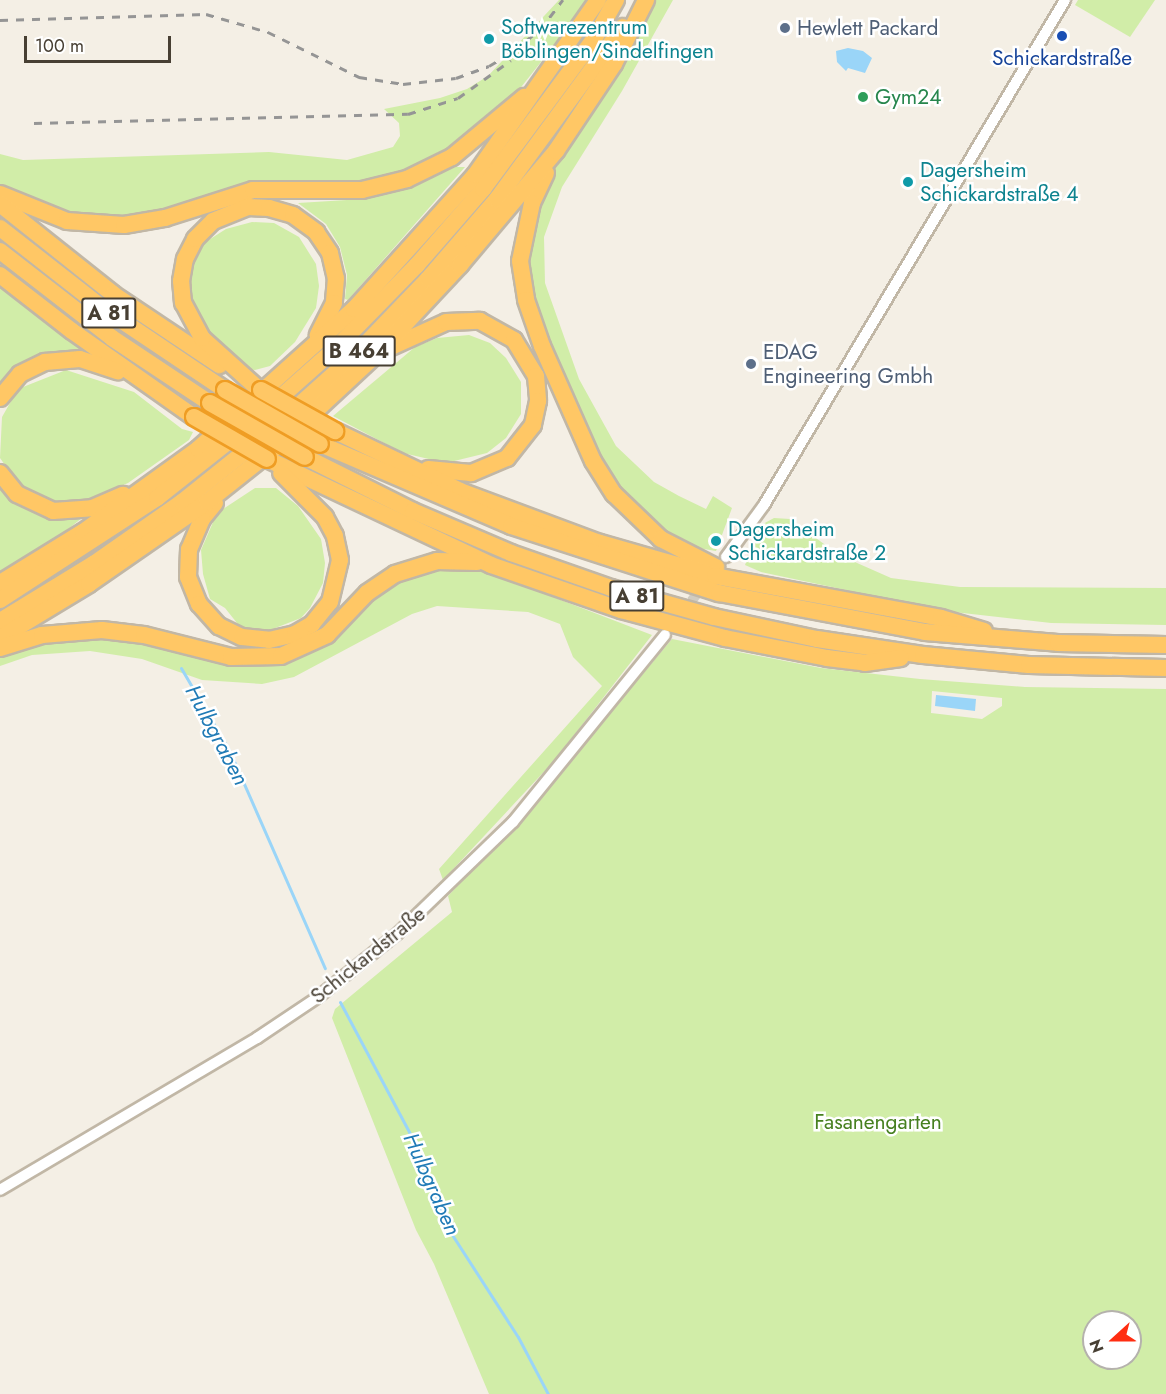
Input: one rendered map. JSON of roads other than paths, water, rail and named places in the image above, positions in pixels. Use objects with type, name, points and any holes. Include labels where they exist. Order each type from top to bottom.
[{"type":"highway","name":"B 464","points":[[0,584],[151,483],[306,356],[449,206],[515,123],[598,0]]},
{"type":"highway","name":"B 464","points":[[0,600],[165,492],[337,347],[417,265],[483,189],[581,58],[616,0]]},
{"type":"highway","name":"B 464","points":[[0,621],[110,553],[182,502],[268,433],[354,356],[428,279],[497,199],[558,119],[640,0]]},
{"type":"highway","name":"B 464","points":[[0,638],[111,570],[243,474],[377,354],[460,265],[556,151],[614,64],[646,0]]},
{"type":"highway","points":[[0,194],[67,221],[124,225],[165,218],[253,190],[348,191],[377,187],[407,179],[452,157],[541,82]]},
{"type":"highway","points":[[556,151],[532,203],[520,261],[531,319],[571,412],[606,483],[633,516],[674,547],[748,580]]},
{"type":"highway","points":[[0,204],[136,310],[249,381],[335,431],[477,498],[572,533],[696,571],[941,618],[1004,640]]},
{"type":"highway","points":[[249,381],[201,338],[190,320],[181,293],[182,268],[195,239],[213,221],[235,210],[258,207],[293,215],[316,232],[330,253],[336,278],[334,303],[306,356]]},
{"type":"highway","name":"A 81","points":[[0,228],[100,306],[225,390],[320,444],[511,526],[710,591],[855,621],[1004,640],[1166,645]]},
{"type":"highway","name":"A 81","points":[[0,251],[105,333],[210,403],[305,457],[461,533],[594,583],[748,625],[923,655],[1029,665],[1166,668]]},
{"type":"highway","points":[[0,275],[132,375],[194,417],[288,473],[491,565],[621,610],[759,646],[865,663],[923,655]]},
{"type":"highway","points":[[377,354],[429,327],[456,320],[480,321],[514,340],[530,362],[538,388],[537,412],[527,437],[507,458],[491,468],[453,474],[392,459]]},
{"type":"highway","points":[[0,398],[20,374],[54,360],[87,361],[132,375]]},
{"type":"highway","points":[[0,473],[17,494],[30,503],[64,512],[92,508],[151,483]]},
{"type":"highway","points":[[243,474],[202,519],[189,549],[187,567],[194,594],[212,620],[233,633],[260,640],[288,636],[312,624],[330,602],[339,579],[340,553],[331,527],[288,473]]},
{"type":"highway","points":[[0,648],[49,633],[102,630],[144,635],[224,656],[281,656],[327,635],[367,594],[394,574],[437,561],[491,565]]},
{"type":"street","points":[[726,557],[764,505],[1065,0]]},
{"type":"street","name":"Schickardstraße","points":[[0,1190],[257,1038],[324,992],[397,934],[518,816],[665,635]]},
{"type":"water","points":[[848,48],[863,51],[872,58],[865,73],[848,68],[846,71],[837,62],[836,51]]},
{"type":"water","points":[[936,695],[976,699],[975,711],[935,706]]},
{"type":"waterway","name":"Hulbgraben","points":[[181,668],[230,752],[325,968]]},
{"type":"waterway","name":"Hulbgraben","points":[[340,1002],[415,1143],[449,1230],[518,1337],[548,1394]]},
{"type":"tunnel","points":[[682,613],[726,557]]},
{"type":"railway","points":[[540,30],[563,0]]},
{"type":"railway","points":[[0,20],[206,14],[268,32],[359,77],[403,84],[456,78],[489,66],[514,51],[546,24]]},
{"type":"railway","points":[[34,123],[408,114],[458,98],[511,60]]},
{"type":"place","name":"Hewlett Packard","points":[[785,28]]},
{"type":"place","name":"Schickardstraße","points":[[1062,36]]},
{"type":"place","name":"Softwarezentrum Böblingen/Sindelfingen","points":[[489,39]]},
{"type":"place","name":"Gym24","points":[[863,97]]},
{"type":"place","name":"Dagersheim Schickardstraße 4","points":[[908,182]]},
{"type":"place","name":"EDAG Engineering Gmbh","points":[[751,364]]},
{"type":"place","name":"Dagersheim Schickardstraße 2","points":[[716,541]]},
{"type":"park label","name":"Fasanengarten","points":[[878,1122]]}]
